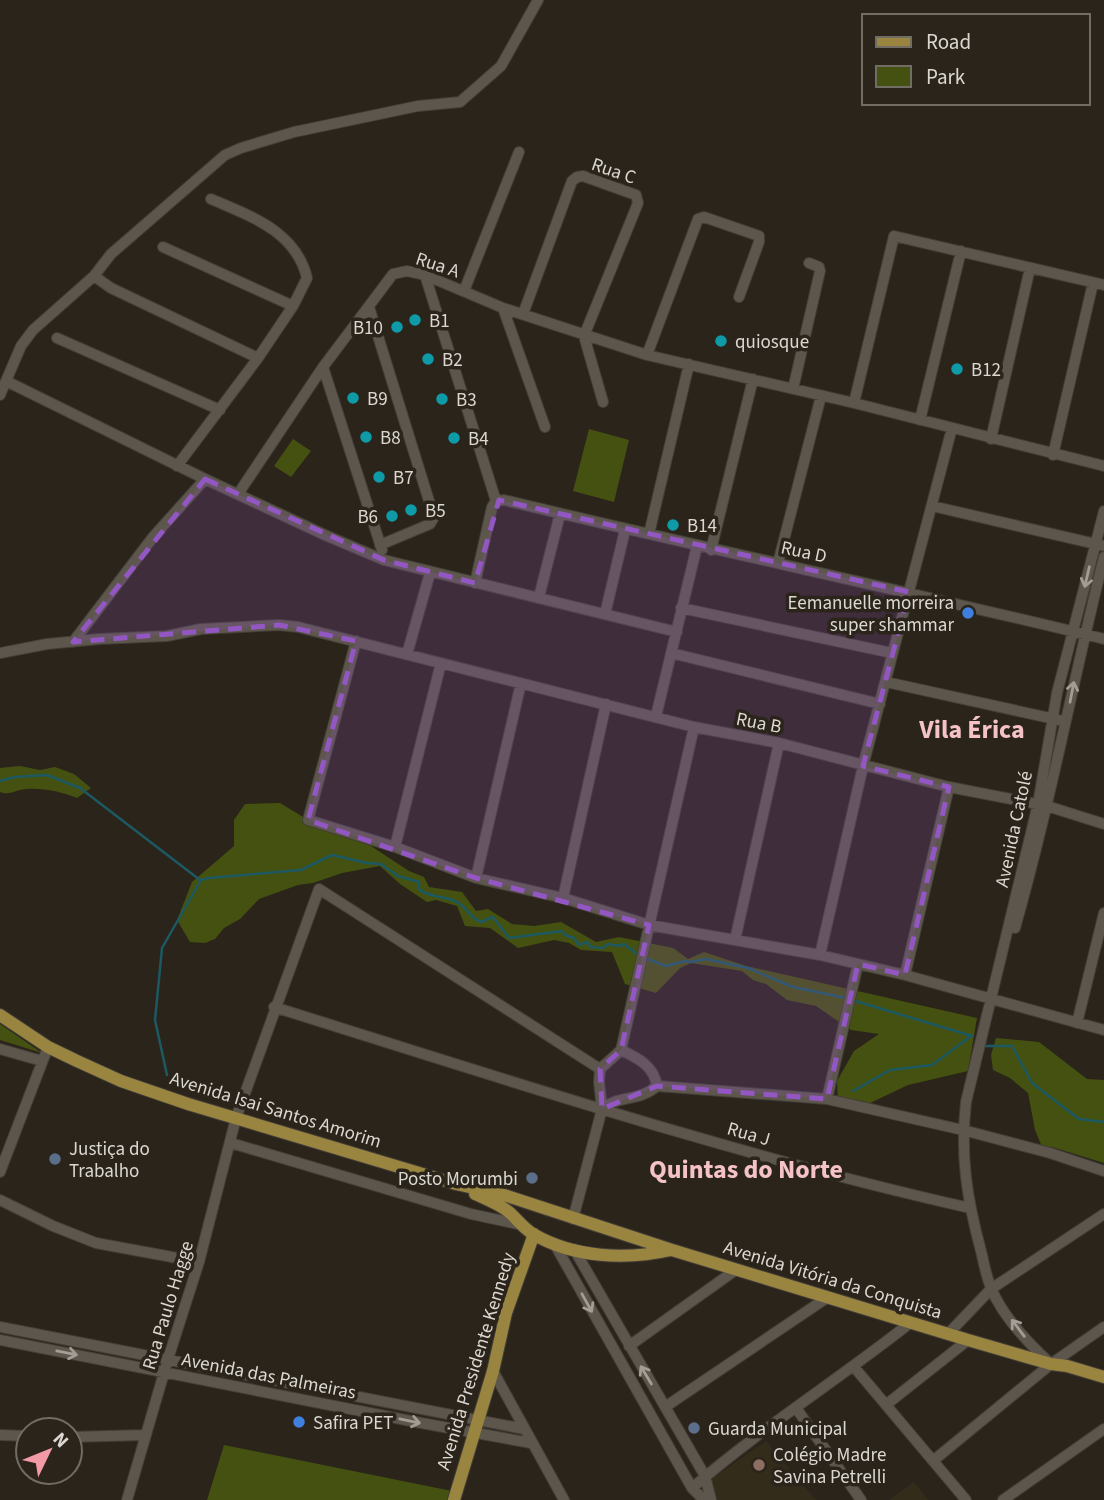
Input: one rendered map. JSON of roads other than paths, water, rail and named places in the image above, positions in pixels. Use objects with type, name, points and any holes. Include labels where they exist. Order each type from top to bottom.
[{"type":"main road","name":"Avenida Isai Santos Amorim","points":[[0,1015],[48,1047],[121,1081],[236,1118],[553,1211]]},
{"type":"main road","points":[[456,1184],[506,1210],[527,1229],[554,1243],[616,1256],[672,1250]]},
{"type":"main road","name":"Avenida Presidente Kennedy","points":[[454,1500],[493,1371],[535,1205]]},
{"type":"main road","name":"Avenida Vitória da Conquista","points":[[553,1211],[910,1323],[1104,1377]]},
{"type":"street","points":[[0,394],[26,338],[94,276],[111,254],[217,161],[231,151],[294,132],[418,106],[456,104],[500,66],[538,0]]},
{"type":"street","points":[[464,291],[519,152]]},
{"type":"street","name":"Rua C","points":[[523,314],[572,181],[583,176],[636,195],[639,201],[584,336]]},
{"type":"street","points":[[177,466],[258,358],[293,306],[307,278],[291,247],[275,229],[211,199]]},
{"type":"street","points":[[647,355],[698,219],[704,217],[759,236],[739,297]]},
{"type":"street","points":[[854,403],[894,236],[1099,284],[1053,455]]},
{"type":"street","points":[[163,247],[293,306]]},
{"type":"street","points":[[920,420],[961,251]]},
{"type":"street","points":[[793,389],[820,271],[819,267],[809,263]]},
{"type":"street","points":[[991,439],[1030,268]]},
{"type":"street","name":"Rua A","points":[[238,494],[323,367],[393,274],[407,271],[425,275],[503,308],[647,355],[854,403],[1104,466]]},
{"type":"street","points":[[425,275],[496,501],[492,507],[475,583]]},
{"type":"street","points":[[94,276],[111,288],[258,358]]},
{"type":"street","points":[[369,307],[434,517],[430,524],[380,545]]},
{"type":"street","points":[[503,308],[545,427]]},
{"type":"street","points":[[584,336],[603,402]]},
{"type":"street","points":[[57,338],[220,410]]},
{"type":"street","points":[[649,534],[688,365]]},
{"type":"street","points":[[323,367],[384,560]]},
{"type":"street","points":[[711,550],[753,379]]},
{"type":"street","points":[[6,381],[177,466],[326,536],[384,560],[677,632]]},
{"type":"street","points":[[778,564],[821,396]]},
{"type":"street","points":[[820,955],[863,766],[952,428]]},
{"type":"street","points":[[74,642],[145,547],[205,479]]},
{"type":"street","name":"Rua D","points":[[496,501],[504,500],[1104,639]]},
{"type":"street","points":[[932,506],[1099,545]]},
{"type":"street","name":"Avenida Catolé","points":[[991,1289],[966,1186],[963,1130],[966,1102],[993,995],[1003,974],[1065,721],[1079,633],[1104,511]]},
{"type":"street","points":[[538,597],[560,514]]},
{"type":"street","points":[[605,614],[625,530]]},
{"type":"street","points":[[656,716],[697,546]]},
{"type":"street","name":"Avenida Catolé","points":[[1043,805],[1052,718],[1104,556]]},
{"type":"street","points":[[407,654],[430,573]]},
{"type":"street","points":[[681,608],[892,653]]},
{"type":"street","name":"Rua B","points":[[0,653],[99,639],[167,636],[201,629],[279,625],[356,641],[694,727],[779,743],[949,787],[1043,805],[1104,824]]},
{"type":"street","points":[[356,641],[308,820],[395,847],[476,878],[563,898],[649,925],[820,955],[993,995],[1104,1030]]},
{"type":"street","points":[[671,653],[880,704]]},
{"type":"street","points":[[395,847],[441,663]]},
{"type":"street","points":[[476,878],[521,682]]},
{"type":"street","points":[[886,682],[1065,721]]},
{"type":"street","points":[[563,898],[606,704]]},
{"type":"street","points":[[573,1219],[602,1109],[598,1082],[600,1069],[621,1050],[694,727]]},
{"type":"street","points":[[735,940],[779,743]]},
{"type":"street","points":[[905,975],[949,787]]},
{"type":"street","name":"Rua Paulo Hagge","points":[[127,1500],[199,1262],[236,1118],[319,889],[600,1069]]},
{"type":"street","points":[[1077,1023],[1104,913]]},
{"type":"street","points":[[827,1099],[858,964]]},
{"type":"street","name":"Rua J","points":[[274,1007],[602,1109],[888,1190],[970,1208]]},
{"type":"street","points":[[0,1172],[48,1047]]},
{"type":"street","points":[[0,1049],[42,1061]]},
{"type":"street","points":[[621,1050],[648,1067],[657,1086]]},
{"type":"street","points":[[602,1109],[610,1102],[640,1097],[657,1086],[827,1099],[963,1130],[1050,1153],[1104,1171]]},
{"type":"street","points":[[231,1143],[527,1229]]},
{"type":"street","points":[[0,1200],[96,1243],[199,1262]]},
{"type":"street","points":[[948,1334],[991,1289],[1104,1214]]},
{"type":"street","points":[[554,1243],[692,1488],[704,1500]]},
{"type":"street","points":[[574,1249],[705,1476],[711,1500]]},
{"type":"street","points":[[629,1346],[737,1269]]},
{"type":"street","points":[[991,1289],[1027,1340],[1051,1364]]},
{"type":"street","points":[[665,1407],[828,1297]]},
{"type":"street","points":[[692,1488],[742,1446],[854,1367],[910,1323]]},
{"type":"street","name":"Avenida das Palmeiras","points":[[0,1326],[168,1359],[475,1427],[531,1443]]},
{"type":"street","points":[[934,1460],[1051,1364],[1104,1327]]},
{"type":"street","name":"Avenida das Palmeiras","points":[[0,1340],[165,1373],[475,1427],[524,1429]]},
{"type":"street","points":[[887,1404],[968,1340]]},
{"type":"street","points":[[854,1367],[966,1500]]},
{"type":"street","points":[[493,1371],[564,1500]]},
{"type":"street","points":[[796,1408],[861,1500]]},
{"type":"street","points":[[1003,1500],[1104,1429]]},
{"type":"street","points":[[84,1437],[145,1435]]},
{"type":"waterway","points":[[0,781],[14,777],[47,775],[80,788],[200,880]]},
{"type":"waterway","points":[[167,1075],[155,1020],[162,948],[201,880],[301,870],[332,855],[381,864],[398,876],[419,882],[419,889],[423,892],[456,901],[481,922],[493,917],[509,938],[562,931],[574,938],[579,945],[588,942],[590,947],[603,948],[608,944],[624,944],[638,955]]},
{"type":"waterway","points":[[645,958],[666,966],[706,959],[748,968],[793,987],[846,998]]},
{"type":"waterway","points":[[852,1000],[972,1036]]},
{"type":"waterway","points":[[853,1091],[890,1070],[932,1065],[971,1036]]},
{"type":"waterway","points":[[983,1046],[1012,1046],[1032,1083],[1079,1119],[1104,1122]]},
{"type":"place","name":"B1","points":[[415,320]]},
{"type":"place","name":"B10","points":[[397,327]]},
{"type":"place","name":"quiosque","points":[[721,341]]},
{"type":"place","name":"B2","points":[[428,359]]},
{"type":"place","name":"B12","points":[[957,369]]},
{"type":"place","name":"B9","points":[[353,398]]},
{"type":"place","name":"B3","points":[[442,399]]},
{"type":"place","name":"B8","points":[[366,437]]},
{"type":"place","name":"B4","points":[[454,438]]},
{"type":"place","name":"B7","points":[[379,477]]},
{"type":"place","name":"B5","points":[[411,510]]},
{"type":"place","name":"B6","points":[[392,516]]},
{"type":"place","name":"B14","points":[[673,525]]},
{"type":"place","name":"Eemanuelle morreira super shammar","points":[[968,613]]},
{"type":"place","name":"Justiça do Trabalho","points":[[55,1159]]},
{"type":"place","name":"Posto Morumbi","points":[[532,1178]]},
{"type":"place","name":"Safira PET","points":[[299,1422]]},
{"type":"place","name":"Guarda Municipal","points":[[694,1428]]},
{"type":"place","name":"Colégio Madre Savina Petrelli","points":[[759,1465]]},
{"type":"district","name":"Vila Érica","points":[[972,729]]},
{"type":"district","name":"Quintas do Norte","points":[[746,1169]]}]
